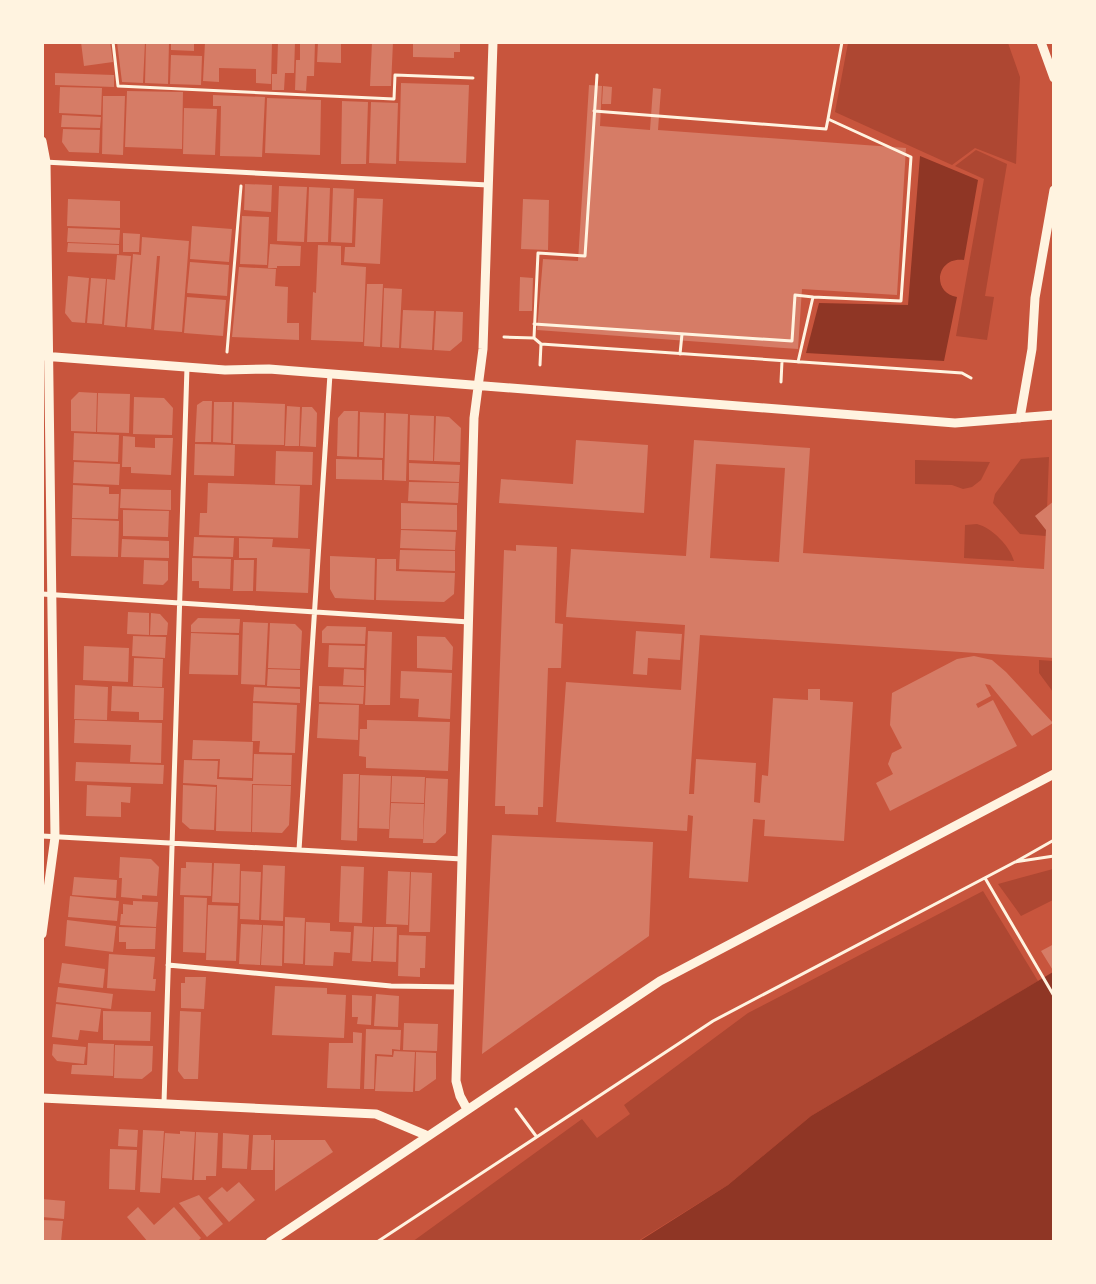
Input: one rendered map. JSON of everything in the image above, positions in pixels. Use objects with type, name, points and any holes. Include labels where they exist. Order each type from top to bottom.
[{"type":"street","points":[[466,1110],[456,1081],[474,418],[482,349],[493,42]]},
{"type":"street","points":[[1041,42],[1054,78]]},
{"type":"street","points":[[42,141],[44,162],[45,356],[53,594],[55,837],[42,934]]},
{"type":"street","points":[[44,162],[488,185]]},
{"type":"street","points":[[1020,418],[1032,349],[1036,298],[1054,190]]},
{"type":"street","points":[[45,356],[225,370],[269,369],[478,387],[956,423],[1054,414]]},
{"type":"street","points":[[164,1103],[187,367]]},
{"type":"street","points":[[299,850],[330,374]]},
{"type":"street","points":[[42,594],[469,622]]},
{"type":"street","points":[[270,1242],[660,981],[1054,774]]},
{"type":"street","points":[[42,836],[462,860]]},
{"type":"street","points":[[168,965],[391,986],[459,987]]},
{"type":"street","points":[[42,1098],[376,1114],[428,1136]]},
{"type":"path","points":[[113,42],[118,86],[394,99],[395,75],[473,78]]},
{"type":"path","points":[[594,111],[826,129],[842,42]]},
{"type":"path","points":[[534,338],[538,253],[585,256],[597,75]]},
{"type":"path","points":[[534,324],[792,342],[795,295],[901,301],[911,158],[828,119]]},
{"type":"path","points":[[225,370],[242,172]]},
{"type":"path","points":[[798,362],[813,297]]},
{"type":"path","points":[[680,354],[682,334]]},
{"type":"path","points":[[504,337],[534,338],[541,344],[962,373],[972,378]]},
{"type":"path","points":[[540,366],[541,344]]},
{"type":"path","points":[[781,382],[782,361]]},
{"type":"path","points":[[377,1242],[713,1021],[1054,840]]},
{"type":"path","points":[[1015,862],[1054,856]]},
{"type":"path","points":[[985,878],[1054,996]]},
{"type":"path","points":[[516,1109],[536,1136]]},
{"type":"shaded area","points":[[848,43],[1008,43],[1020,77],[1016,164],[975,148],[952,165],[835,112]]},
{"type":"shaded area","points":[[976,150],[1007,164],[985,296],[994,297],[987,340],[956,336],[984,179],[955,166]]},
{"type":"shaded area","points":[[920,156],[978,180],[964,260],[955,260],[947,264],[940,276],[943,289],[957,297],[944,361],[806,353],[819,303],[908,305]]},
{"type":"shaded area","points":[[1049,457],[1046,536],[1020,534],[993,503],[995,494],[1021,459]]},
{"type":"shaded area","points":[[915,460],[990,462],[981,480],[972,487],[963,489],[952,485],[915,484]]},
{"type":"shaded area","points":[[977,524],[989,529],[1000,538],[1009,549],[1014,561],[964,558],[965,525]]},
{"type":"shaded area","points":[[1039,660],[1053,661],[1053,692],[1039,673]]},
{"type":"shaded area","points":[[1053,869],[1053,900],[1021,916],[998,884]]},
{"type":"shaded area","points":[[983,891],[1038,981],[811,1116],[728,1185],[638,1241],[412,1242],[582,1119],[597,1138],[630,1114],[624,1105],[748,1013]]},
{"type":"shaded area","points":[[1053,972],[1053,1241],[638,1242],[728,1185],[811,1116]]},
{"type":"building","points":[[81,42],[110,42],[113,62],[84,66]]},
{"type":"building","points":[[117,42],[145,42],[143,83],[122,82]]},
{"type":"building","points":[[146,42],[169,42],[168,84],[145,83]]},
{"type":"building","points":[[171,42],[194,42],[194,51],[171,50]]},
{"type":"building","points":[[205,42],[272,42],[271,84],[256,83],[256,69],[219,68],[219,82],[203,81]]},
{"type":"building","points":[[278,42],[295,42],[294,73],[285,73],[284,90],[272,90],[272,74],[277,74]]},
{"type":"building","points":[[300,42],[315,42],[314,76],[307,76],[306,91],[295,90],[296,60],[300,60]]},
{"type":"building","points":[[318,42],[341,42],[341,63],[317,62]]},
{"type":"building","points":[[372,42],[393,42],[391,86],[370,86]]},
{"type":"building","points":[[413,42],[460,42],[460,52],[454,52],[454,58],[413,57]]},
{"type":"building","points":[[171,55],[202,56],[201,85],[170,84]]},
{"type":"building","points":[[55,73],[114,75],[114,87],[55,85]]},
{"type":"building","points":[[401,83],[469,85],[466,163],[399,161]]},
{"type":"building","points":[[589,85],[602,86],[600,126],[650,130],[653,88],[661,89],[658,130],[906,148],[897,295],[802,289],[798,349],[537,330],[543,259],[578,261]]},
{"type":"building","points":[[603,86],[612,87],[611,104],[602,104]]},
{"type":"building","points":[[60,87],[102,88],[101,115],[59,113]]},
{"type":"building","points":[[127,91],[183,92],[182,149],[125,147]]},
{"type":"building","points":[[213,95],[265,97],[262,157],[220,156],[221,106],[213,106]]},
{"type":"building","points":[[103,96],[125,96],[123,155],[102,154]]},
{"type":"building","points":[[267,98],[321,100],[320,155],[265,153]]},
{"type":"building","points":[[342,101],[368,102],[366,164],[341,164]]},
{"type":"building","points":[[371,102],[398,103],[396,164],[369,163]]},
{"type":"building","points":[[184,108],[217,109],[215,155],[183,154]]},
{"type":"building","points":[[62,115],[101,117],[100,128],[61,127]]},
{"type":"building","points":[[63,129],[100,130],[99,153],[69,152],[62,142]]},
{"type":"building","points":[[245,184],[272,185],[271,212],[244,210]]},
{"type":"building","points":[[279,186],[307,187],[304,242],[277,241]]},
{"type":"building","points":[[309,187],[330,188],[328,242],[307,242]]},
{"type":"building","points":[[333,188],[354,189],[352,243],[331,242]]},
{"type":"building","points":[[357,198],[383,199],[380,264],[344,262],[345,247],[355,247]]},
{"type":"building","points":[[68,199],[120,201],[120,228],[67,226]]},
{"type":"building","points":[[523,199],[549,200],[548,250],[521,249]]},
{"type":"building","points":[[242,216],[269,217],[267,265],[240,264]]},
{"type":"building","points":[[192,226],[232,229],[229,262],[190,259]]},
{"type":"building","points":[[68,228],[120,230],[119,244],[67,242]]},
{"type":"building","points":[[123,233],[140,234],[139,252],[123,252]]},
{"type":"building","points":[[142,237],[189,241],[182,332],[154,330],[160,256],[157,256],[151,329],[127,327],[133,254],[141,255]]},
{"type":"building","points":[[68,243],[119,245],[119,254],[67,252]]},
{"type":"building","points":[[270,244],[301,246],[300,266],[268,268]]},
{"type":"building","points":[[318,245],[341,246],[341,265],[366,267],[363,342],[311,340],[313,292],[316,293]]},
{"type":"building","points":[[117,255],[131,256],[125,327],[104,325],[107,279],[115,280]]},
{"type":"building","points":[[190,262],[229,265],[227,296],[187,293]]},
{"type":"building","points":[[239,267],[276,269],[275,286],[288,287],[287,323],[299,323],[299,340],[232,337]]},
{"type":"building","points":[[68,276],[89,278],[85,323],[72,322],[65,313]]},
{"type":"building","points":[[520,277],[533,278],[532,311],[519,311]]},
{"type":"building","points":[[91,278],[106,279],[102,324],[87,323]]},
{"type":"building","points":[[367,284],[383,284],[380,347],[364,346]]},
{"type":"building","points":[[384,288],[402,289],[399,348],[382,347]]},
{"type":"building","points":[[187,297],[226,300],[223,336],[184,333]]},
{"type":"building","points":[[403,310],[434,311],[432,350],[401,348]]},
{"type":"building","points":[[436,311],[463,312],[462,341],[450,351],[434,350]]},
{"type":"building","points":[[79,392],[97,393],[96,432],[71,431],[71,400]]},
{"type":"building","points":[[98,393],[130,394],[129,433],[97,432]]},
{"type":"building","points":[[134,397],[164,398],[173,408],[172,435],[133,434]]},
{"type":"building","points":[[203,401],[212,401],[211,442],[195,442],[197,405]]},
{"type":"building","points":[[214,402],[232,402],[231,443],[213,442]]},
{"type":"building","points":[[234,402],[285,404],[284,445],[233,444]]},
{"type":"building","points":[[287,406],[300,407],[299,446],[285,446]]},
{"type":"building","points":[[302,407],[312,407],[317,413],[316,447],[300,446]]},
{"type":"building","points":[[344,411],[358,411],[357,457],[337,456],[338,418]]},
{"type":"building","points":[[360,412],[384,413],[383,458],[359,457]]},
{"type":"building","points":[[386,413],[408,414],[406,481],[384,480]]},
{"type":"building","points":[[410,415],[434,416],[433,461],[409,460]]},
{"type":"building","points":[[436,416],[449,417],[461,428],[460,462],[434,461]]},
{"type":"building","points":[[74,433],[119,435],[118,462],[73,460]]},
{"type":"building","points":[[123,436],[135,437],[135,447],[155,448],[155,438],[173,438],[171,475],[131,473],[131,467],[122,467]]},
{"type":"building","points":[[576,440],[648,445],[644,513],[499,503],[501,479],[573,484]]},
{"type":"building","points":[[694,440],[810,448],[803,553],[1044,569],[1046,530],[1035,516],[1054,501],[1054,658],[700,635],[689,794],[694,794],[696,759],[756,763],[754,802],[760,803],[762,775],[768,776],[773,698],[808,700],[808,689],[820,689],[820,700],[853,702],[844,841],[764,836],[765,820],[753,819],[748,882],[689,878],[693,816],[688,815],[687,831],[556,822],[566,682],[681,690],[685,625],[566,617],[571,549],[686,556]],"holes":[[[716,464],[785,468],[779,562],[710,558]]]},
{"type":"building","points":[[195,444],[235,445],[234,476],[194,475]]},
{"type":"building","points":[[276,451],[313,452],[312,485],[275,484]]},
{"type":"building","points":[[336,459],[382,460],[382,480],[336,479]]},
{"type":"building","points":[[74,462],[120,464],[119,485],[73,483]]},
{"type":"building","points":[[409,463],[460,465],[459,482],[409,480]]},
{"type":"building","points":[[409,482],[459,483],[458,503],[408,501]]},
{"type":"building","points":[[208,483],[300,486],[298,538],[199,535],[200,513],[207,513]]},
{"type":"building","points":[[73,485],[109,487],[109,494],[119,494],[118,519],[72,518]]},
{"type":"building","points":[[121,489],[171,490],[171,510],[120,508]]},
{"type":"building","points":[[401,503],[457,505],[457,530],[401,529]]},
{"type":"building","points":[[123,510],[169,511],[168,537],[123,536]]},
{"type":"building","points":[[72,519],[119,521],[118,557],[71,556]]},
{"type":"building","points":[[401,530],[456,532],[455,550],[400,548]]},
{"type":"building","points":[[194,537],[234,538],[233,557],[193,556]]},
{"type":"building","points":[[239,538],[273,539],[272,547],[310,549],[308,593],[256,591],[257,558],[239,558]]},
{"type":"building","points":[[122,539],[169,541],[169,558],[121,557]]},
{"type":"building","points":[[516,545],[557,547],[555,623],[563,624],[561,668],[548,668],[543,807],[538,807],[538,815],[505,814],[505,806],[495,806],[504,550],[516,551]]},
{"type":"building","points":[[400,550],[455,551],[455,571],[399,569]]},
{"type":"building","points":[[330,556],[375,558],[374,600],[335,598],[330,589]]},
{"type":"building","points":[[192,558],[231,559],[230,589],[199,588],[199,581],[192,581]]},
{"type":"building","points":[[377,559],[396,559],[396,571],[455,573],[454,594],[444,602],[376,600]]},
{"type":"building","points":[[144,560],[168,561],[168,580],[163,585],[143,584]]},
{"type":"building","points":[[234,560],[254,560],[253,591],[233,591]]},
{"type":"building","points":[[128,612],[149,613],[149,635],[127,634]]},
{"type":"building","points":[[151,613],[160,614],[168,623],[167,635],[150,635]]},
{"type":"building","points":[[198,618],[240,619],[239,633],[191,632],[191,625]]},
{"type":"building","points":[[243,622],[268,623],[265,685],[241,684]]},
{"type":"building","points":[[270,623],[295,624],[302,631],[300,669],[268,668]]},
{"type":"building","points":[[327,626],[366,627],[365,644],[322,643],[322,631]]},
{"type":"building","points":[[368,631],[392,632],[390,705],[365,705]]},
{"type":"building","points":[[636,631],[682,634],[680,660],[648,658],[647,675],[633,674]]},
{"type":"building","points":[[191,633],[239,635],[238,675],[189,674]]},
{"type":"building","points":[[133,636],[166,637],[165,658],[132,656]]},
{"type":"building","points":[[417,636],[445,637],[453,647],[452,670],[417,668]]},
{"type":"building","points":[[329,645],[365,646],[364,668],[328,667]]},
{"type":"building","points":[[84,646],[129,648],[128,682],[83,680]]},
{"type":"building","points":[[974,656],[992,660],[1006,672],[1053,723],[1032,736],[990,685],[985,684],[991,696],[976,704],[978,708],[993,700],[1017,746],[890,811],[876,783],[893,774],[888,764],[892,753],[902,748],[890,725],[892,693],[957,659]]},
{"type":"building","points":[[134,658],[163,659],[162,687],[133,686]]},
{"type":"building","points":[[268,669],[300,670],[300,687],[267,686]]},
{"type":"building","points":[[344,669],[364,670],[364,686],[343,685]]},
{"type":"building","points":[[401,671],[452,673],[450,719],[418,717],[419,699],[400,698]]},
{"type":"building","points":[[75,685],[108,687],[107,720],[74,719]]},
{"type":"building","points":[[112,686],[164,688],[163,720],[139,720],[139,712],[111,711]]},
{"type":"building","points":[[319,686],[364,687],[363,704],[319,702]]},
{"type":"building","points":[[254,687],[300,689],[300,703],[253,701]]},
{"type":"building","points":[[253,703],[297,705],[295,753],[259,752],[260,741],[252,741]]},
{"type":"building","points":[[319,704],[359,705],[358,740],[317,738]]},
{"type":"building","points":[[75,720],[162,723],[161,763],[130,762],[131,745],[74,743]]},
{"type":"building","points":[[367,720],[450,722],[448,771],[366,768],[366,757],[359,756],[360,729],[367,729]]},
{"type":"building","points":[[193,740],[253,742],[252,778],[219,777],[220,759],[192,759]]},
{"type":"building","points":[[254,754],[292,755],[291,785],[252,784],[251,832],[216,831],[217,785],[183,783],[184,760],[218,761],[217,779],[253,781]]},
{"type":"building","points":[[76,762],[164,765],[163,784],[75,781]]},
{"type":"building","points":[[343,774],[359,774],[357,841],[341,840]]},
{"type":"building","points":[[360,775],[391,776],[389,829],[359,828]]},
{"type":"building","points":[[392,776],[425,777],[424,803],[391,802]]},
{"type":"building","points":[[426,778],[448,779],[446,833],[435,843],[423,843]]},
{"type":"building","points":[[87,785],[131,787],[130,803],[121,802],[121,817],[86,816]]},
{"type":"building","points":[[183,785],[216,787],[214,830],[190,829],[182,822]]},
{"type":"building","points":[[253,785],[291,786],[289,825],[282,833],[252,832]]},
{"type":"building","points":[[391,803],[424,804],[423,839],[389,838]]},
{"type":"building","points":[[492,835],[653,842],[649,936],[482,1054]]},
{"type":"building","points":[[120,857],[151,859],[159,867],[157,896],[142,895],[142,899],[121,897],[122,878],[119,878]]},
{"type":"building","points":[[186,862],[212,863],[211,896],[180,895],[181,868],[186,868]]},
{"type":"building","points":[[214,863],[240,864],[239,903],[212,902]]},
{"type":"building","points":[[263,865],[285,866],[283,921],[261,920]]},
{"type":"building","points":[[341,866],[364,867],[362,923],[339,922]]},
{"type":"building","points":[[241,871],[261,872],[259,920],[240,919]]},
{"type":"building","points":[[388,871],[410,872],[408,925],[386,924]]},
{"type":"building","points":[[411,872],[432,873],[430,932],[409,932]]},
{"type":"building","points":[[74,877],[117,880],[116,898],[72,895]]},
{"type":"building","points":[[70,896],[119,901],[117,921],[68,917]]},
{"type":"building","points":[[184,897],[207,898],[205,953],[183,952]]},
{"type":"building","points":[[133,901],[158,902],[156,927],[120,925],[123,904],[133,905]]},
{"type":"building","points":[[208,905],[238,906],[236,961],[206,960]]},
{"type":"building","points":[[285,917],[305,918],[303,964],[284,963]]},
{"type":"building","points":[[67,920],[116,926],[113,952],[65,946]]},
{"type":"building","points":[[306,922],[330,923],[330,931],[351,932],[350,953],[334,952],[333,966],[305,965]]},
{"type":"building","points":[[241,924],[262,925],[260,965],[239,964]]},
{"type":"building","points":[[263,925],[283,926],[282,966],[261,965]]},
{"type":"building","points":[[354,926],[373,927],[371,962],[352,961]]},
{"type":"building","points":[[119,927],[156,928],[155,949],[126,949],[126,942],[119,942]]},
{"type":"building","points":[[374,927],[397,927],[396,962],[373,961]]},
{"type":"building","points":[[399,935],[426,936],[425,968],[420,968],[420,977],[398,976]]},
{"type":"building","points":[[1054,944],[1054,972],[1041,951]]},
{"type":"building","points":[[109,954],[155,957],[153,979],[156,979],[155,991],[107,988]]},
{"type":"building","points":[[62,963],[105,969],[103,988],[59,983]]},
{"type":"building","points":[[185,977],[206,977],[204,1009],[181,1008],[181,983],[185,983]]},
{"type":"building","points":[[275,986],[327,988],[327,994],[346,995],[344,1038],[272,1035]]},
{"type":"building","points":[[58,987],[113,994],[111,1009],[56,1002]]},
{"type":"building","points":[[376,994],[399,996],[398,1027],[374,1026]]},
{"type":"building","points":[[352,995],[372,996],[371,1025],[357,1024],[358,1017],[352,1017]]},
{"type":"building","points":[[56,1004],[101,1009],[98,1032],[80,1030],[78,1040],[52,1037]]},
{"type":"building","points":[[103,1011],[151,1012],[150,1041],[103,1040]]},
{"type":"building","points":[[180,1011],[201,1012],[198,1079],[184,1079],[178,1071]]},
{"type":"building","points":[[404,1023],[438,1024],[437,1051],[403,1050]]},
{"type":"building","points":[[366,1029],[401,1030],[400,1050],[392,1049],[392,1055],[375,1054],[374,1089],[364,1089]]},
{"type":"building","points":[[353,1032],[362,1033],[360,1089],[327,1088],[329,1043],[353,1043]]},
{"type":"building","points":[[88,1043],[114,1044],[113,1076],[71,1074],[72,1065],[87,1065]]},
{"type":"building","points":[[53,1044],[86,1047],[84,1064],[57,1061],[52,1055]]},
{"type":"building","points":[[115,1045],[153,1046],[152,1071],[142,1079],[114,1078]]},
{"type":"building","points":[[394,1051],[415,1052],[413,1092],[375,1091],[377,1056],[393,1057]]},
{"type":"building","points":[[416,1052],[436,1053],[436,1079],[419,1091],[415,1091]]},
{"type":"building","points":[[119,1129],[138,1130],[137,1147],[118,1146]]},
{"type":"building","points":[[143,1130],[164,1131],[160,1193],[140,1192]]},
{"type":"building","points":[[180,1131],[195,1132],[192,1180],[162,1178],[165,1133],[180,1134]]},
{"type":"building","points":[[196,1132],[218,1133],[216,1176],[206,1176],[206,1180],[194,1180]]},
{"type":"building","points":[[223,1133],[249,1135],[247,1169],[222,1168]]},
{"type":"building","points":[[253,1135],[271,1135],[271,1140],[274,1140],[273,1170],[251,1170]]},
{"type":"building","points":[[275,1140],[325,1140],[333,1152],[275,1191]]},
{"type":"building","points":[[110,1149],[137,1150],[135,1190],[109,1189]]},
{"type":"building","points":[[239,1182],[255,1200],[229,1222],[208,1198],[222,1187],[227,1192]]},
{"type":"building","points":[[199,1195],[223,1224],[207,1237],[179,1203]]},
{"type":"building","points":[[42,1199],[65,1201],[64,1219],[42,1217]]},
{"type":"building","points":[[138,1207],[154,1225],[174,1207],[201,1238],[197,1242],[148,1242],[127,1217]]},
{"type":"building","points":[[42,1220],[63,1221],[61,1242],[42,1242]]}]
